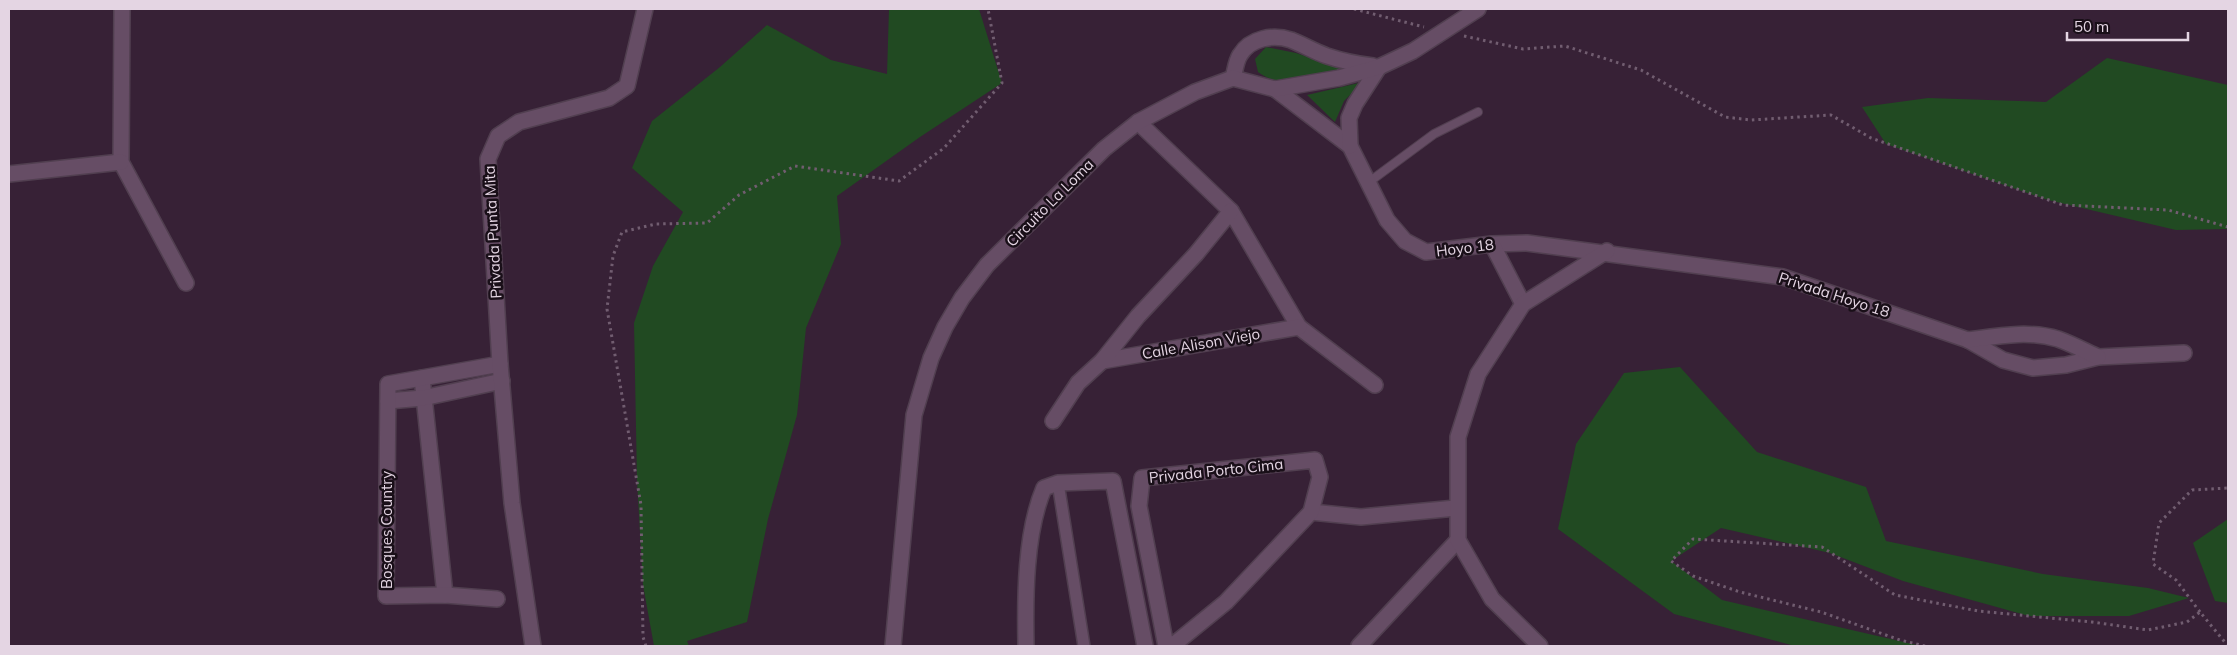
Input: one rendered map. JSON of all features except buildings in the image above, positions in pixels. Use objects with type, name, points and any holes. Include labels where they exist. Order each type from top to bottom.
[{"type":"street","points":[[122,9],[121,162],[186,282]]},
{"type":"street","points":[[1379,67],[1326,56],[1290,40],[1275,37],[1257,39],[1247,46],[1239,56],[1233,78],[1275,89],[1338,78],[1379,67],[1413,51],[1478,9]]},
{"type":"street","name":"Privada Punta Mita","points":[[533,646],[512,503],[500,364],[488,159],[498,136],[519,122],[609,98],[627,86],[643,10]]},
{"type":"street","name":"Hoyo 18","points":[[1350,146],[1349,118],[1361,93],[1379,67]]},
{"type":"street","name":"Circuito La Loma","points":[[893,646],[914,415],[931,358],[945,327],[962,298],[987,265],[1104,149],[1138,122],[1196,92],[1233,78]]},
{"type":"street","name":"Hoyo 18","points":[[1275,89],[1350,146],[1387,220],[1405,241],[1426,252],[1527,242],[1607,252]]},
{"type":"street","points":[[1138,122],[1231,211],[1300,327],[1374,385]]},
{"type":"street","points":[[9,174],[121,162]]},
{"type":"street","name":"Calle Alison Viejo","points":[[1054,421],[1078,382],[1102,361],[1138,316],[1196,254],[1231,211]]},
{"type":"street","points":[[1492,244],[1523,304]]},
{"type":"street","points":[[1540,646],[1492,599],[1458,540],[1456,508],[1458,437],[1478,374],[1523,304],[1607,252]]},
{"type":"street","name":"Privada Hoyo 18","points":[[1607,252],[1783,277],[1968,340],[2003,360],[2033,368],[2066,365],[2098,357],[2184,353]]},
{"type":"street","name":"Calle Alison Viejo","points":[[1102,361],[1300,327]]},
{"type":"street","name":"Privada Hoyo 18","points":[[1968,340],[2008,334],[2033,334],[2058,339],[2098,357]]},
{"type":"street","points":[[446,596],[422,378],[500,364]]},
{"type":"street","name":"Bosques Country","points":[[422,378],[388,384],[386,596],[446,596],[497,599]]},
{"type":"street","points":[[388,402],[423,398],[502,381]]},
{"type":"street","name":"Privada Porto Cima","points":[[1166,646],[1139,506],[1142,478],[1315,460],[1320,477],[1311,512],[1226,602],[1172,646]]},
{"type":"street","points":[[1026,646],[1024,586],[1038,503],[1044,488],[1058,483],[1113,481],[1145,646]]},
{"type":"street","points":[[1058,483],[1084,646]]},
{"type":"street","points":[[1311,512],[1361,517],[1456,508]]},
{"type":"street","points":[[1363,645],[1458,540]]},
{"type":"lane","points":[[1369,182],[1434,134],[1478,112]]},
{"type":"path","points":[[646,646],[644,637],[641,504],[607,309],[613,256],[622,232],[656,224],[707,223],[740,195],[796,166],[899,181],[944,148],[1002,83],[988,9]]},
{"type":"path","points":[[1354,9],[1523,49],[1565,46],[1641,70],[1725,117],[1751,120],[1831,115],[1871,138],[2063,205],[2168,210],[2228,227]]},
{"type":"path","points":[[2228,488],[2192,490],[2159,523],[2153,564],[2176,580],[2228,646]]},
{"type":"path","points":[[1925,646],[1900,640],[1822,612],[1740,592],[1693,576],[1671,561],[1693,539],[1822,547],[1895,595],[1978,611],[2092,622],[2148,630],[2187,622],[2200,612]]},
{"type":"green space","points":[[889,9],[979,9],[1002,83],[920,137],[837,196],[841,244],[806,328],[797,415],[768,519],[747,622],[687,641],[689,646],[654,646],[643,585],[637,480],[634,323],[653,266],[683,212],[632,168],[652,121],[720,67],[767,25],[831,60],[887,74]]},
{"type":"green space","points":[[1266,47],[1296,53],[1347,70],[1301,80],[1278,81],[1258,72],[1255,59]]},
{"type":"green space","points":[[2107,58],[2228,85],[2228,229],[2176,230],[2048,200],[1886,144],[1862,107],[1928,98],[2046,102]]},
{"type":"green space","points":[[1363,82],[1344,101],[1335,122],[1307,95]]},
{"type":"green space","points":[[1680,367],[1757,452],[1866,487],[1886,541],[2043,574],[2148,588],[2189,598],[2129,616],[2029,616],[1903,581],[1830,553],[1721,528],[1671,561],[1722,600],[1921,646],[1795,646],[1674,614],[1558,529],[1576,444],[1624,373]]},
{"type":"green space","points":[[2228,519],[2228,603],[2215,601],[2193,543]]}]
